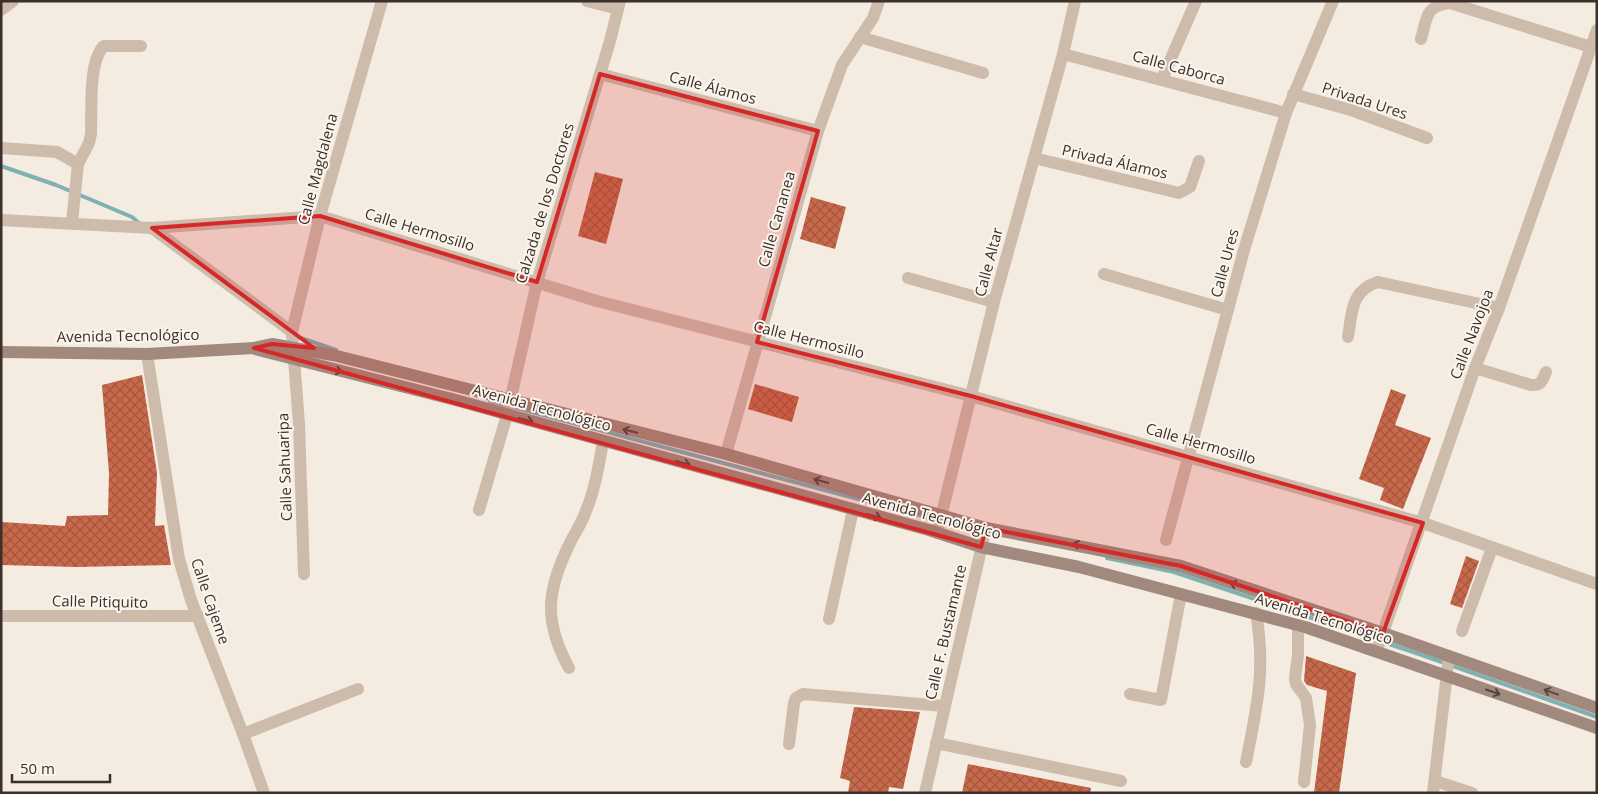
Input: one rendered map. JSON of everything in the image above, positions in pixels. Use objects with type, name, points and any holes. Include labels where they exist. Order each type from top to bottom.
[{"type":"main road","name":"Avenida Tecnológico","points":[[1,352],[147,354],[254,348],[300,354],[437,389],[510,401],[726,454],[986,528],[1181,566],[1383,633],[1597,708]]},
{"type":"main road","name":"Avenida Tecnológico","points":[[437,389],[507,415],[937,533],[981,547],[1079,567],[1298,625],[1377,650],[1597,728]]},
{"type":"street","points":[[1,10],[13,1]]},
{"type":"street","name":"Calle Magdalena","points":[[300,354],[292,332],[320,216],[382,1]]},
{"type":"street","points":[[587,1],[619,5]]},
{"type":"street","name":"Calle Cananea","points":[[726,454],[818,131],[842,64],[872,18],[879,1]]},
{"type":"street","name":"Calle Altar","points":[[937,533],[994,302],[1063,54],[1075,1]]},
{"type":"street","points":[[1162,79],[1196,1]]},
{"type":"street","name":"Calle Ures","points":[[1166,540],[1190,457],[1244,250],[1286,113],[1333,1]]},
{"type":"street","points":[[1422,40],[1429,11],[1439,4],[1450,3],[1592,53]]},
{"type":"street","name":"Calzada de los Doctores","points":[[479,510],[507,415],[537,282],[619,5]]},
{"type":"street","name":"Calle Navojoa","points":[[1377,650],[1475,368],[1499,308],[1592,53],[1597,30]]},
{"type":"street","points":[[860,37],[983,74]]},
{"type":"street","points":[[72,222],[78,164],[89,143],[94,72],[99,50],[104,46],[141,46]]},
{"type":"street","name":"Calle Caborca","points":[[1063,54],[1286,113]]},
{"type":"street","name":"Calle Álamos","points":[[600,74],[818,131]]},
{"type":"street","name":"Privada Ures","points":[[1293,94],[1352,110],[1427,138]]},
{"type":"street","points":[[1,148],[57,152],[78,164]]},
{"type":"street","name":"Privada Álamos","points":[[1034,158],[1179,193],[1190,187],[1199,161]]},
{"type":"street","name":"Calle Hermosillo","points":[[1,220],[72,222],[152,228],[320,216],[597,301],[971,396],[1422,523],[1597,584]]},
{"type":"street","points":[[152,228],[292,332]]},
{"type":"street","points":[[1104,274],[1228,310]]},
{"type":"street","points":[[908,278],[994,302]]},
{"type":"street","points":[[1348,337],[1358,293],[1367,285],[1378,282],[1499,308]]},
{"type":"street","name":"Calle Cajeme","points":[[147,354],[179,559],[198,616],[264,793]]},
{"type":"street","name":"Calle Sahuaripa","points":[[300,354],[299,424],[304,574]]},
{"type":"street","points":[[1475,368],[1538,386],[1546,372]]},
{"type":"street","points":[[569,668],[559,649],[552,623],[552,590],[562,558],[586,513],[596,480],[603,441]]},
{"type":"street","points":[[829,619],[853,510]]},
{"type":"street","name":"Calle F. Bustamante","points":[[925,793],[986,528]]},
{"type":"street","points":[[1462,631],[1492,548]]},
{"type":"street","points":[[1130,694],[1162,700],[1181,594]]},
{"type":"street","points":[[1246,762],[1260,688],[1262,656],[1256,613]]},
{"type":"street","name":"Calle Pitiquito","points":[[1,616],[198,616]]},
{"type":"street","points":[[1298,625],[1298,655],[1295,678],[1296,684],[1306,698],[1310,725],[1304,782]]},
{"type":"street","points":[[1449,656],[1434,787],[1472,793]]},
{"type":"street","points":[[243,734],[358,689]]},
{"type":"street","points":[[788,744],[794,703],[796,698],[803,694],[944,706]]},
{"type":"street","points":[[936,743],[1121,781]]},
{"type":"highlighted area","points":[[600,74],[818,131],[757,342],[971,396],[1423,523],[1383,633],[1181,566],[986,528],[981,547],[254,348],[272,344],[314,348],[152,228],[320,216],[537,282]]},
{"type":"building","points":[[595,172],[623,179],[606,244],[578,236]]},
{"type":"building","points":[[811,197],[846,207],[835,249],[800,239]]},
{"type":"building","points":[[142,375],[157,473],[155,526],[164,525],[171,565],[77,567],[1,565],[1,522],[65,526],[67,516],[108,515],[109,473],[102,385]]},
{"type":"building","points":[[755,384],[799,397],[792,422],[748,409]]},
{"type":"building","points":[[1391,389],[1406,395],[1395,425],[1431,438],[1403,509],[1380,500],[1384,488],[1359,479]]},
{"type":"building","points":[[1466,556],[1479,561],[1462,608],[1450,604]]},
{"type":"building","points":[[1306,656],[1356,673],[1339,793],[1314,793],[1327,691],[1307,685],[1304,681]]},
{"type":"building","points":[[854,707],[920,712],[903,789],[889,787],[888,793],[848,793],[850,781],[840,778]]},
{"type":"building","points":[[968,764],[1091,788],[1090,793],[962,793]]},
{"type":"waterway","points":[[1,166],[56,185],[132,217],[140,224]]},
{"type":"waterway","points":[[295,336],[336,350]]},
{"type":"waterway","points":[[490,401],[937,520]]},
{"type":"waterway","points":[[1107,558],[1174,572],[1419,654],[1597,717]]}]
